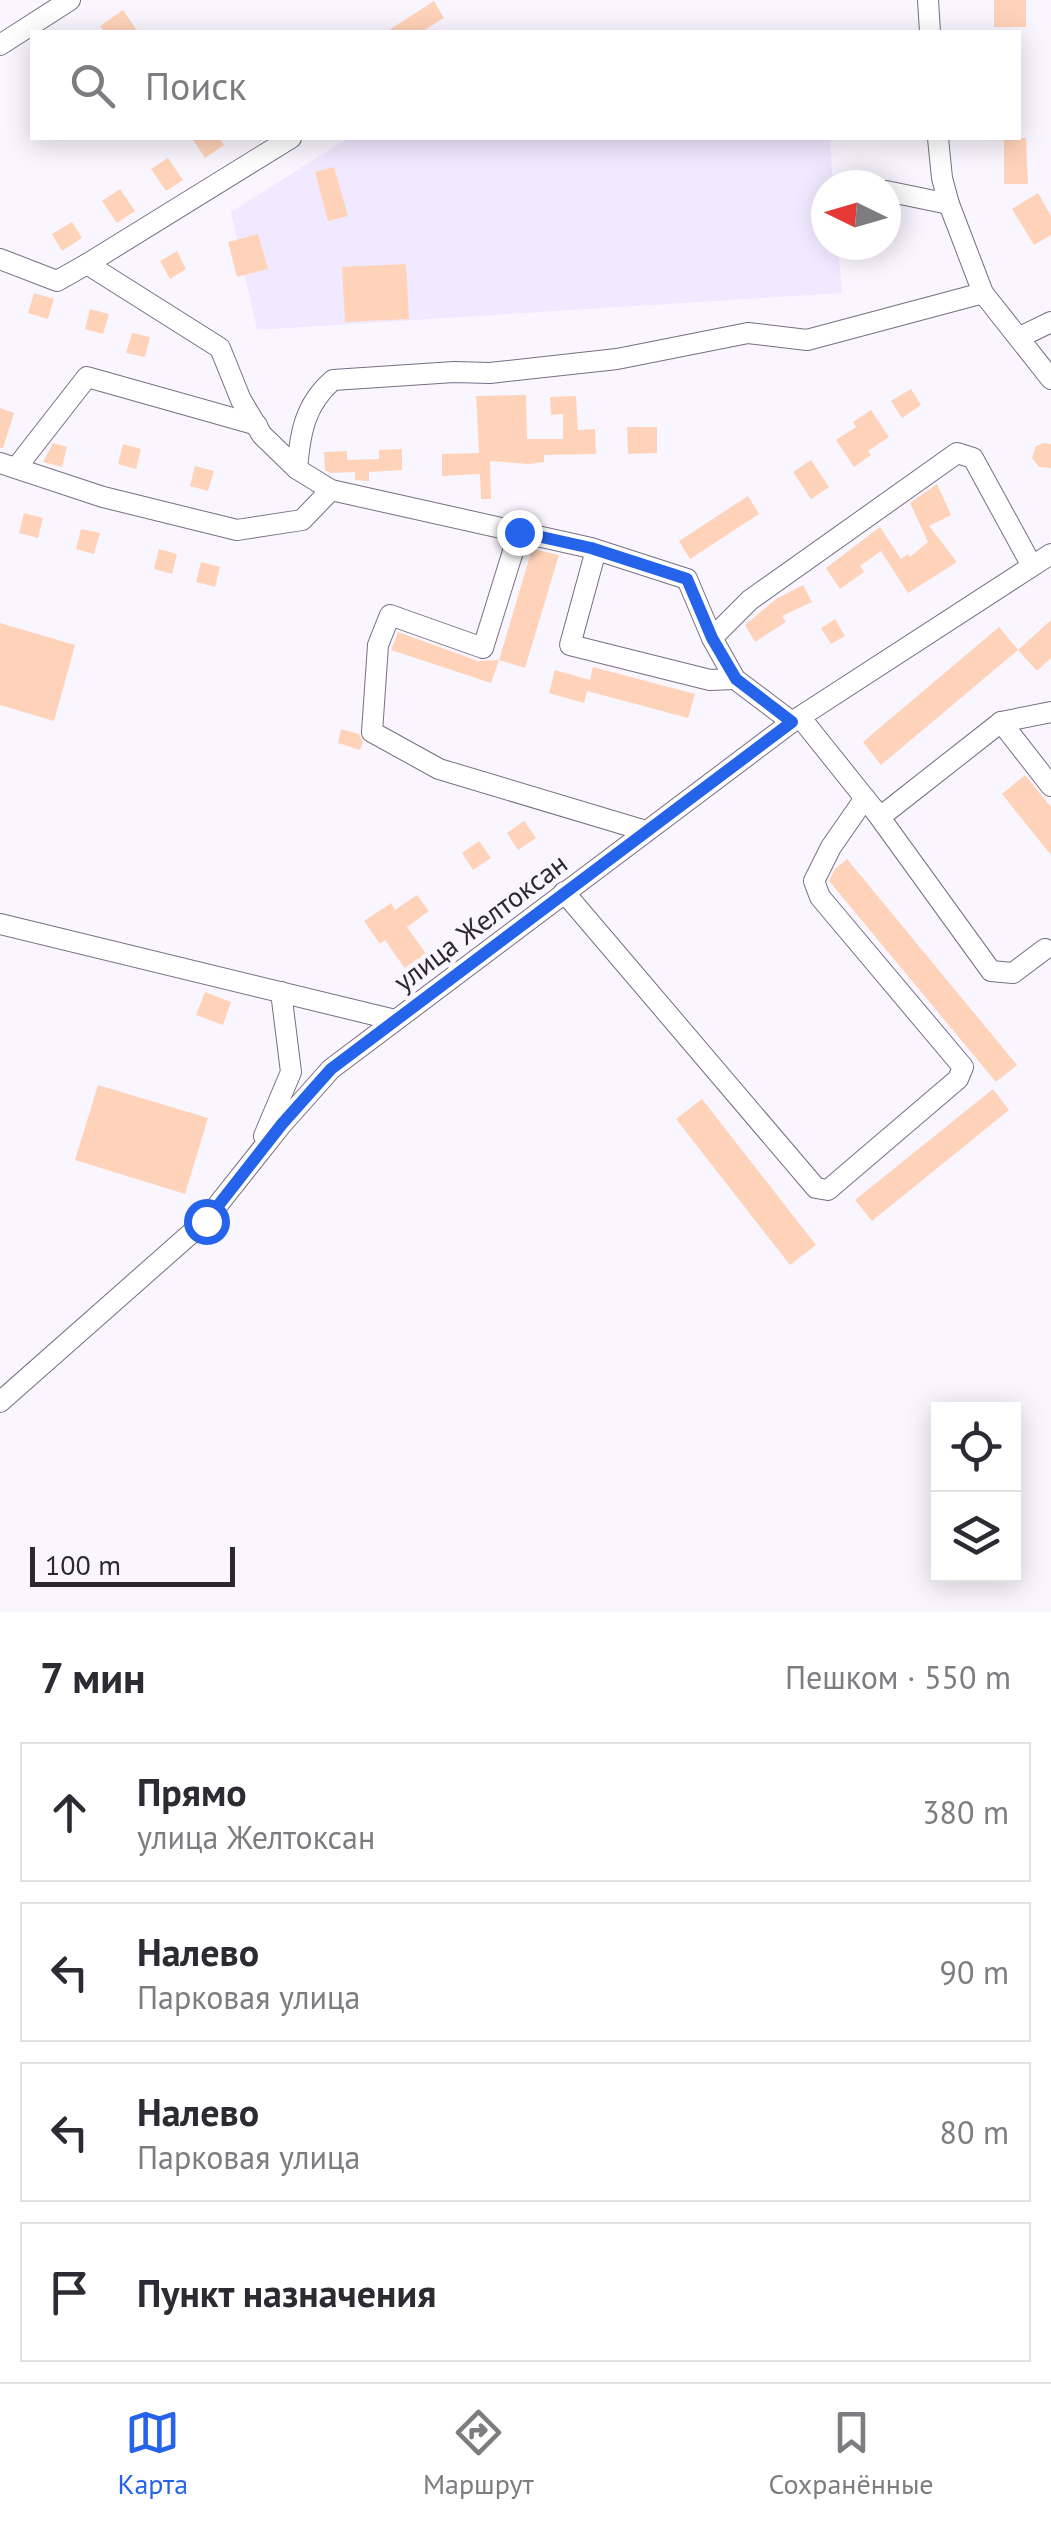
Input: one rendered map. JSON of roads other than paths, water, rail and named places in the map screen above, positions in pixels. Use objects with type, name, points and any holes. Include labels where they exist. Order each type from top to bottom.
[{"type":"street","points":[[0,45],[70,0]]},
{"type":"street","points":[[928,0],[930,30]]},
{"type":"street","points":[[0,259],[57,280],[288,140]]},
{"type":"street","points":[[938,140],[949,204],[983,293],[1051,378]]},
{"type":"street","points":[[901,194],[949,204]]},
{"type":"street","points":[[88,264],[220,348],[241,400],[257,426],[297,469],[331,490],[596,550],[687,579],[712,638],[736,679],[796,720],[880,817],[1001,722],[1051,712]]},
{"type":"street","points":[[297,469],[300,434],[308,411],[319,392],[333,380],[490,373],[617,359],[748,332],[807,340],[983,293]]},
{"type":"street","points":[[1020,337],[1051,322]]},
{"type":"street","points":[[257,426],[87,377],[8,466],[103,497],[237,530],[302,520],[331,490]]},
{"type":"street","points":[[712,638],[750,600],[956,453],[973,458],[1032,566]]},
{"type":"street","points":[[519,532],[483,648],[390,615],[378,646],[372,732],[439,769],[646,831]]},
{"type":"street","points":[[596,550],[570,644],[710,680],[736,679]]},
{"type":"street","name":"улица Желтоксан","points":[[0,1402],[206,1221],[331,1069],[796,720],[1051,554]]},
{"type":"street","points":[[1001,722],[1051,786]]},
{"type":"street","points":[[564,892],[816,1188],[828,1190],[958,1080],[963,1067],[820,898],[814,881],[832,847],[868,802]]},
{"type":"street","points":[[868,802],[990,970],[1013,973],[1045,949]]},
{"type":"street","points":[[0,924],[395,1020]]},
{"type":"street","points":[[256,1156],[291,1072],[281,992]]}]
